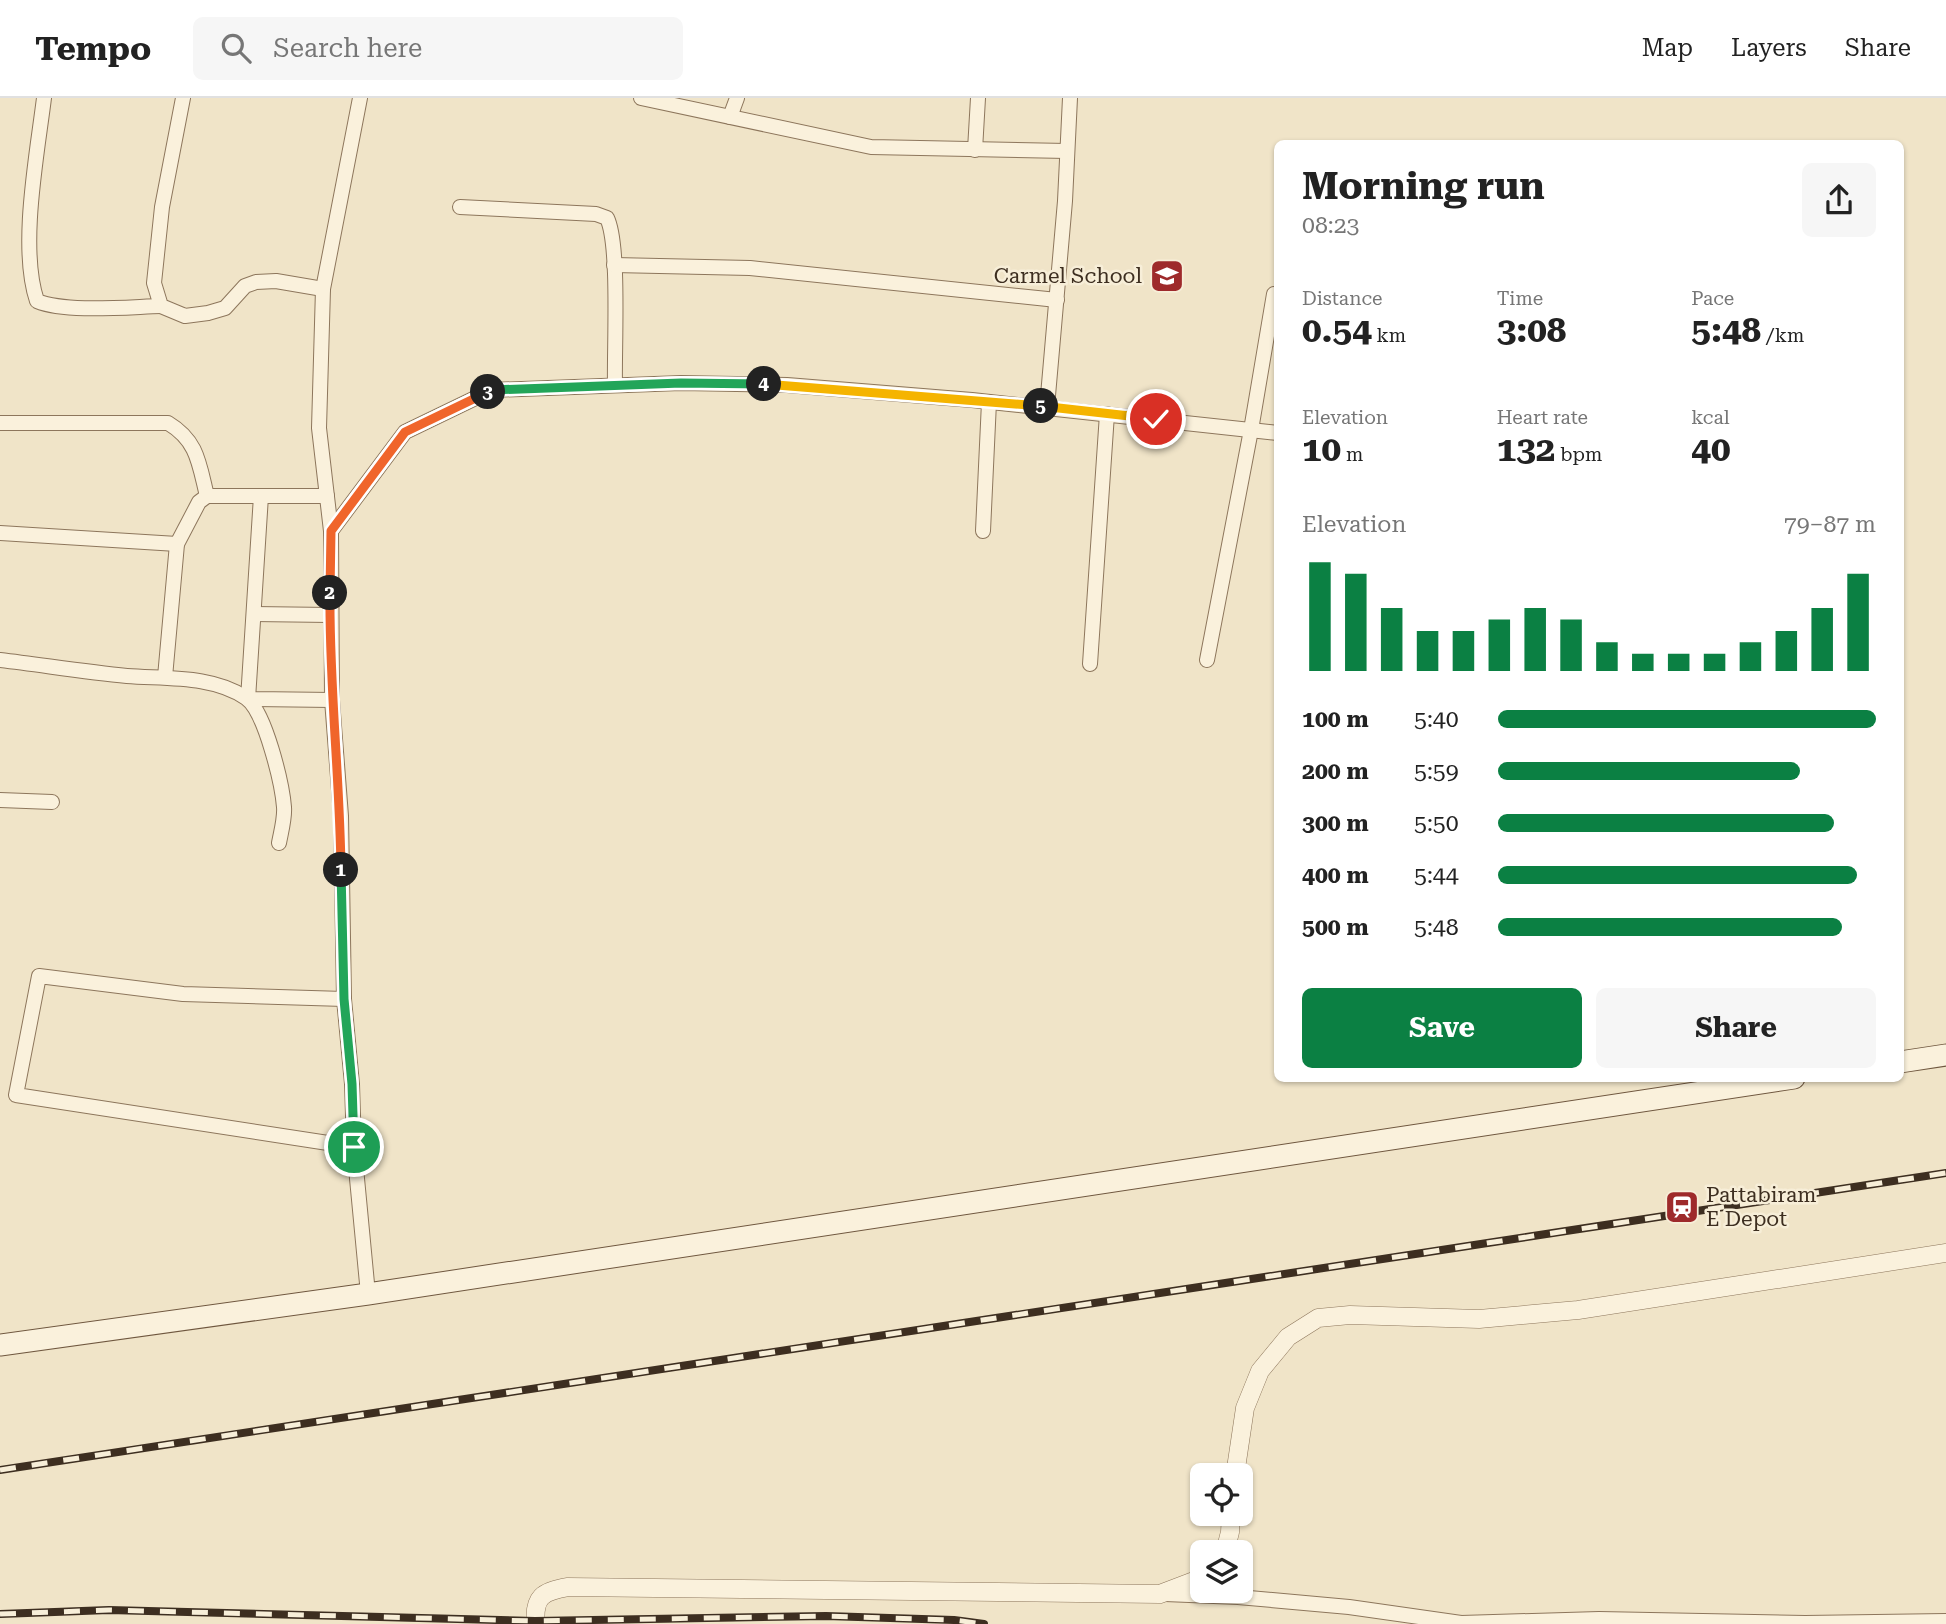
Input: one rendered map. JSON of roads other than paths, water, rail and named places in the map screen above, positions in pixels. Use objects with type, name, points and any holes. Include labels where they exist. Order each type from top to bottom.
[{"type":"main road","points":[[1904,1061],[1946,1055]]},
{"type":"main road","points":[[0,1345],[368,1294],[1768,1082]]},
{"type":"street","points":[[44,98],[29,223],[32,286],[37,301],[47,305],[72,307],[161,306],[185,316],[225,308],[245,286],[256,282],[276,281],[323,289]]},
{"type":"street","points":[[161,306],[154,283],[160,219],[183,98]]},
{"type":"street","points":[[360,98],[323,289],[319,428],[331,531],[332,700],[341,816],[344,999],[368,1294]]},
{"type":"street","points":[[641,98],[871,147],[1067,151]]},
{"type":"street","points":[[730,117],[737,98]]},
{"type":"street","points":[[975,149],[978,98]]},
{"type":"street","points":[[1047,407],[1070,98]]},
{"type":"street","points":[[460,207],[596,214],[607,218],[611,227],[614,265],[615,385]]},
{"type":"street","points":[[614,265],[750,268],[1057,300]]},
{"type":"street","points":[[1207,660],[1274,293]]},
{"type":"street","points":[[331,531],[405,432],[492,390],[615,385],[787,385],[1047,407],[1274,433]]},
{"type":"street","points":[[983,531],[989,402]]},
{"type":"street","points":[[1090,664],[1107,414]]},
{"type":"street","points":[[0,423],[169,423],[183,432],[196,450],[207,496]]},
{"type":"street","points":[[165,677],[177,544],[199,502],[207,496],[327,496]]},
{"type":"street","points":[[261,496],[248,699],[270,740],[278,776],[284,809],[279,844]]},
{"type":"street","points":[[0,533],[177,544]]},
{"type":"street","points":[[254,614],[330,615]]},
{"type":"street","points":[[0,660],[128,676],[165,677],[220,686],[248,699],[332,700]]},
{"type":"street","points":[[0,800],[52,802]]},
{"type":"street","points":[[344,999],[183,994],[39,976],[16,1095],[354,1147]]},
{"type":"street","points":[[1237,1463],[1245,1408],[1260,1371],[1287,1338],[1318,1318],[1350,1315],[1479,1319],[1578,1310],[1946,1253]]},
{"type":"street","points":[[1160,1594],[1190,1583]]},
{"type":"street","points":[[536,1624],[534,1607],[542,1596],[552,1590],[568,1587],[1238,1597],[1349,1607],[1461,1623],[1599,1619],[1805,1623],[1946,1621]]},
{"type":"railway","points":[[0,1470],[1946,1173]]},
{"type":"railway","points":[[0,1614],[109,1610],[535,1621],[826,1616],[954,1620],[984,1624]]},
{"type":"place","name":"Carmel School","points":[[1167,276]]},
{"type":"place","name":"Pattabiram E Depot","points":[[1682,1207]]}]
